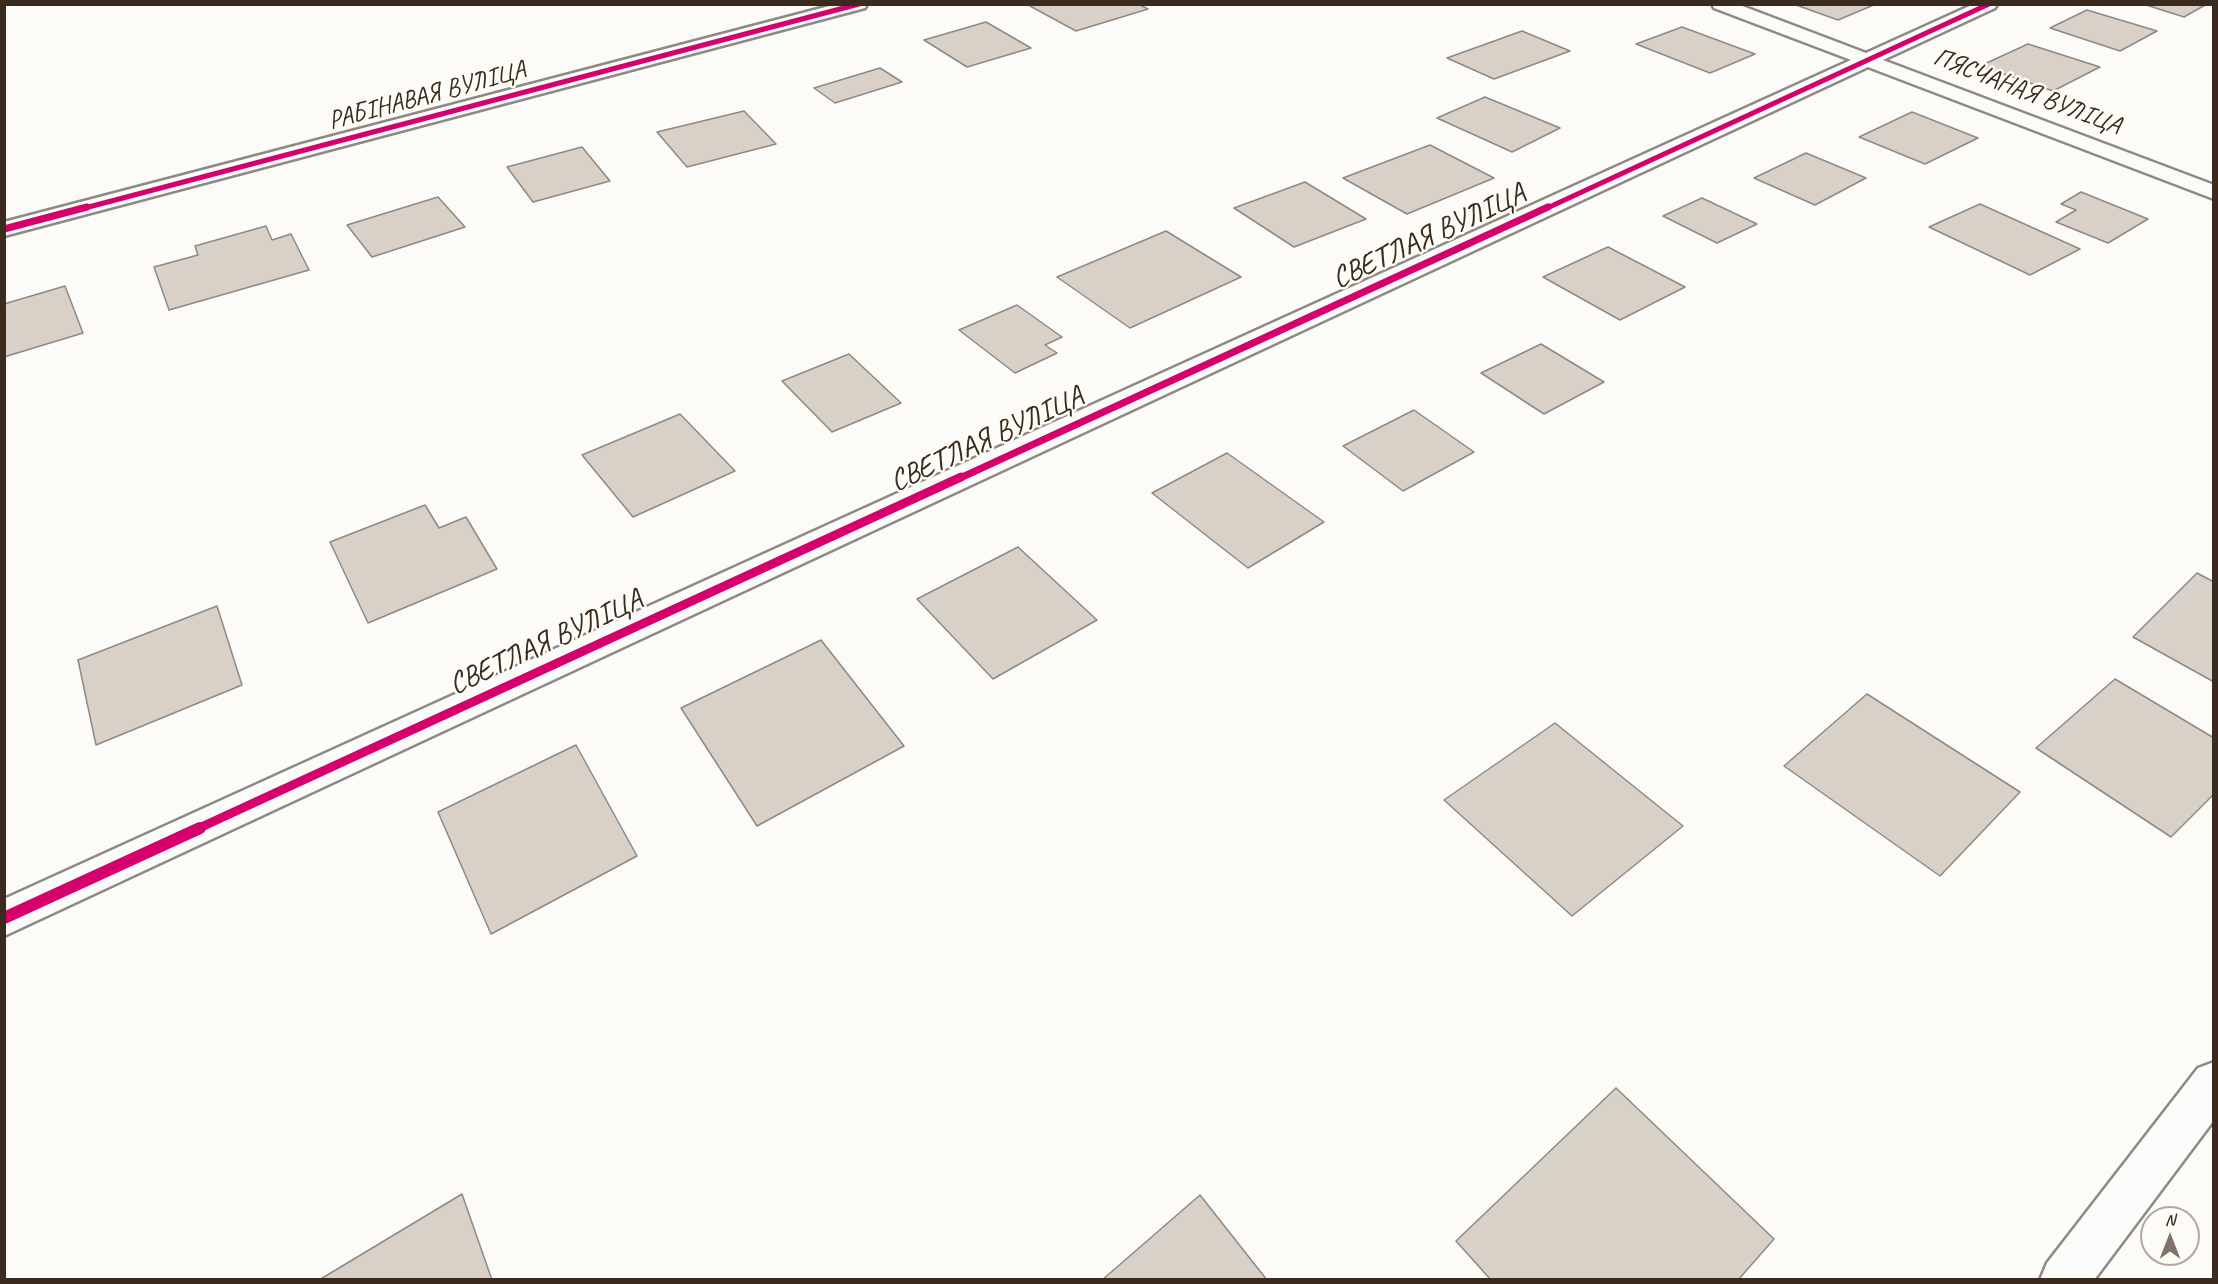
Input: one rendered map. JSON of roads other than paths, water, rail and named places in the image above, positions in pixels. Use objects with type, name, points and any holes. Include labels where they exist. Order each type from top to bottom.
[{"type":"street","name":"РАБІНАВАЯ ВУЛІЦА","points":[[4,229],[859,4]]},
{"type":"street","name":"ПЯСЧАНАЯ ВУЛІЦА","points":[[1720,4],[2214,193]]},
{"type":"street","name":"СВЕТЛАЯ ВУЛІЦА","points":[[4,918],[1870,61],[1989,4]]},
{"type":"street","points":[[2064,1280],[2214,1083]]}]
